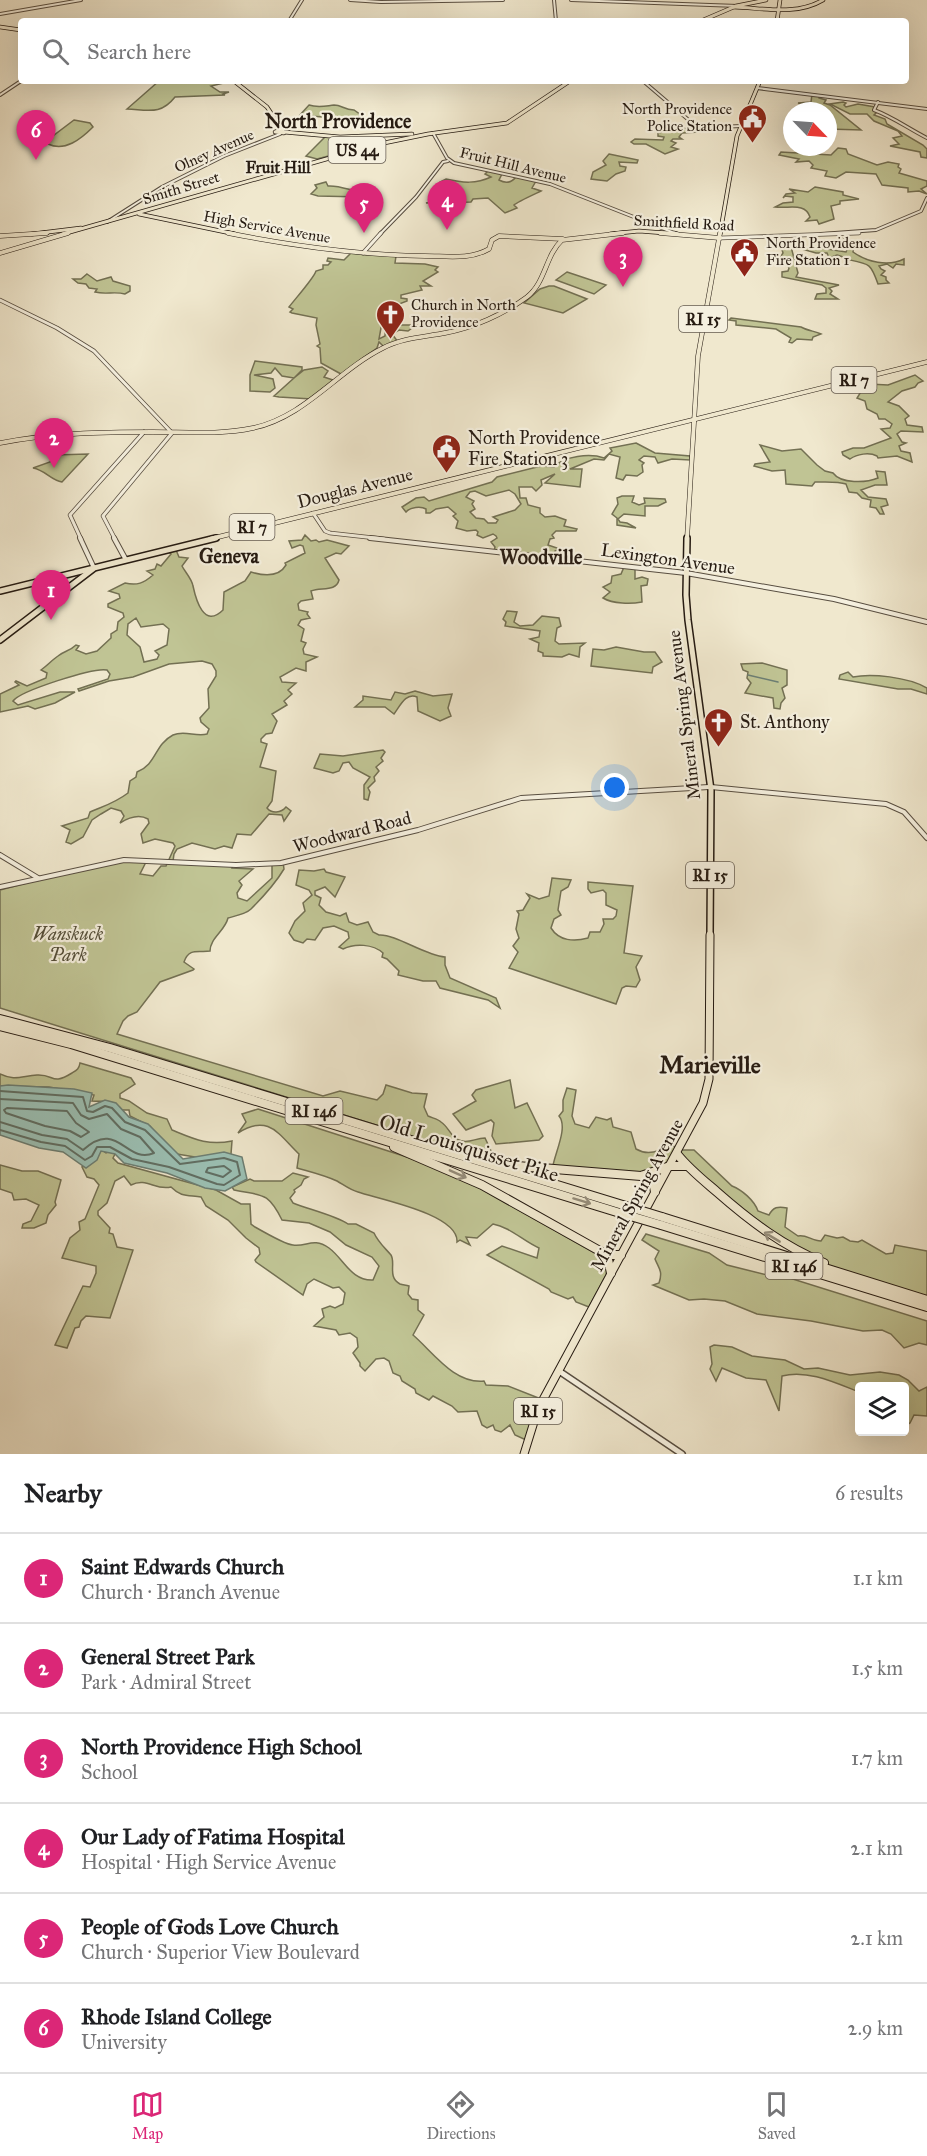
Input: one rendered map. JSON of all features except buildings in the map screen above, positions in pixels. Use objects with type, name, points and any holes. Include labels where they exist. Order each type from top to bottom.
[{"type":"highway","name":"Old Louisquisset Pike","points":[[0,1019],[110,1048],[626,1206],[661,1221],[927,1307]]},
{"type":"highway","name":"Old Louisquisset Pike","points":[[0,1026],[71,1044],[620,1213],[661,1221],[927,1298]]},
{"type":"highway","points":[[346,1128],[470,1179],[607,1255],[621,1255]]},
{"type":"highway","points":[[677,1154],[687,1166],[749,1221],[775,1239],[814,1259],[863,1279]]},
{"type":"highway","points":[[474,1160],[535,1169],[641,1176],[653,1181],[655,1192]]},
{"type":"highway","points":[[641,1176],[670,1166],[687,1166]]},
{"type":"highway","points":[[607,1255],[611,1273]]},
{"type":"main road","points":[[708,18],[727,10],[766,0]]},
{"type":"main road","points":[[777,18],[780,0]]},
{"type":"main road","points":[[738,7],[806,9],[823,0]]},
{"type":"main road","points":[[0,27],[18,30]]},
{"type":"main road","points":[[238,84],[267,107],[280,131],[374,137],[431,134]]},
{"type":"main road","name":"Smith Street","points":[[0,253],[257,177],[379,144],[507,123],[566,84]]},
{"type":"main road","name":"Mineral Spring Avenue","points":[[524,1454],[538,1409],[700,1110],[710,1072],[710,787],[688,620],[686,573],[703,322],[720,238],[734,148],[759,84]]},
{"type":"main road","points":[[374,137],[379,144]]},
{"type":"main road","name":"High Service Avenue","points":[[138,213],[240,236],[328,251],[408,257],[466,256],[487,251],[492,240],[499,236],[564,239]]},
{"type":"main road","points":[[0,236],[53,233],[94,226]]},
{"type":"main road","name":"Smithfield Road","points":[[564,239],[629,232],[668,232],[720,238]]},
{"type":"main road","points":[[0,443],[41,435],[241,430],[280,419],[383,348],[463,328],[523,300],[541,284],[549,256],[556,245],[564,239]]},
{"type":"main road","name":"Douglas Avenue","points":[[0,591],[927,362]]},
{"type":"main road","points":[[0,640],[94,568]]},
{"type":"street","points":[[0,14],[81,0]]},
{"type":"street","points":[[291,18],[302,0]]},
{"type":"street","points":[[350,0],[376,2],[503,0]]},
{"type":"street","points":[[554,0],[556,18]]},
{"type":"street","points":[[571,0],[738,7]]},
{"type":"street","points":[[0,95],[18,83]]},
{"type":"street","points":[[647,84],[701,128],[741,126]]},
{"type":"street","points":[[757,88],[927,109]]},
{"type":"street","points":[[878,102],[875,111],[891,116],[905,127],[927,138]]},
{"type":"street","name":"Olney Avenue","points":[[105,223],[143,198],[215,160],[271,137],[280,131]]},
{"type":"street","name":"Fruit Hill Avenue","points":[[431,134],[449,160],[465,166],[550,184],[668,232]]},
{"type":"street","points":[[363,254],[403,208],[416,197],[443,162],[449,160]]},
{"type":"street","name":"Smithfield Road","points":[[720,238],[858,233],[876,230],[921,211],[927,198]]},
{"type":"street","points":[[53,233],[74,232]]},
{"type":"street","points":[[0,300],[57,328],[94,351],[171,432],[171,435],[103,516],[126,560]]},
{"type":"street","points":[[94,568],[69,517],[144,432]]},
{"type":"street","name":"Lexington Avenue","points":[[313,512],[325,531],[330,533],[686,573],[834,599],[927,621]]},
{"type":"street","name":"Woodward Road","points":[[0,887],[124,860],[274,864],[418,830],[521,798],[710,787],[886,804],[904,812],[927,838]]},
{"type":"street","points":[[0,855],[38,879]]},
{"type":"street","points":[[558,1370],[593,1390],[644,1430],[682,1454]]},
{"type":"green space","points":[[156,84],[219,84],[211,86],[220,92],[229,92],[223,94],[225,95],[175,97],[165,107],[154,110],[127,109]]},
{"type":"green space","points":[[812,94],[819,95],[819,98],[826,100],[825,102],[811,102]]},
{"type":"green space","points":[[837,103],[846,103],[844,105],[846,107],[858,104],[875,107],[877,112],[874,115],[885,119],[887,124],[923,145],[927,149],[927,158],[921,157],[920,152],[890,146],[899,144],[893,138],[902,136],[898,131],[874,121],[867,114],[850,114],[837,108]]},
{"type":"green space","points":[[309,105],[318,107],[337,105],[354,110],[361,115],[357,118],[359,121],[351,124],[333,118],[300,115]]},
{"type":"green space","points":[[837,111],[861,130],[837,129]]},
{"type":"green space","points":[[74,120],[90,123],[93,127],[78,140],[67,145],[48,144],[49,139]]},
{"type":"green space","points":[[679,128],[701,129],[699,132],[682,133],[679,137],[682,139],[673,139],[671,141],[676,143],[671,147],[678,149],[665,154],[646,144],[631,142],[635,139],[663,140],[664,137],[658,136],[658,133]]},
{"type":"green space","points":[[325,137],[355,138],[367,146],[317,159],[306,156]]},
{"type":"green space","points":[[837,149],[846,149],[848,154],[877,165],[888,162],[899,164],[898,167],[901,169],[899,173],[927,181],[927,186],[921,189],[927,194],[919,191],[908,192],[908,188],[882,185],[876,174],[846,172],[836,178],[825,176],[827,171],[811,168],[813,165],[809,161],[796,162],[799,159],[784,156],[837,156]]},
{"type":"green space","points":[[609,154],[638,160],[637,163],[619,162],[620,166],[626,167],[625,171],[607,181],[591,179],[593,172],[606,165],[603,161]]},
{"type":"green space","points":[[488,171],[502,174],[499,180],[504,182],[516,177],[536,181],[532,188],[541,191],[514,205],[517,208],[505,213],[488,198],[473,199],[471,202],[426,203],[436,201],[430,199],[440,182],[446,179],[464,182],[480,181],[491,177],[485,174]]},
{"type":"green space","points":[[326,182],[328,186],[368,192],[362,197],[311,194],[317,188],[315,185]]},
{"type":"green space","points":[[815,187],[843,192],[843,195],[859,199],[840,201],[840,204],[831,206],[834,219],[819,224],[817,220],[806,221],[810,217],[804,209],[775,207],[793,202],[793,197],[783,198],[786,194],[795,193],[789,189],[808,192]]},
{"type":"green space","points":[[844,239],[854,245],[853,252],[865,258],[885,263],[904,259],[904,265],[896,264],[893,268],[887,264],[879,266],[885,271],[881,275],[886,277],[889,283],[878,284],[873,272],[866,264],[837,255],[829,258],[827,253],[802,249],[814,247],[846,252],[848,248]]},
{"type":"green space","points":[[780,243],[790,243],[798,273],[796,277],[839,285],[829,288],[832,291],[830,294],[838,299],[815,299],[817,294],[826,293],[826,288],[822,285],[782,277],[782,272],[788,271],[789,268],[780,258],[783,253]]},
{"type":"green space","points":[[351,253],[396,256],[395,263],[425,264],[438,267],[435,270],[438,272],[423,281],[431,286],[420,286],[422,290],[401,295],[401,298],[407,301],[399,304],[398,307],[384,311],[379,339],[385,336],[386,320],[398,325],[416,325],[408,331],[399,330],[392,334],[398,342],[384,347],[379,342],[377,348],[341,374],[321,363],[320,348],[317,346],[320,344],[317,318],[292,313],[290,312],[293,309],[289,307],[316,271],[323,269],[323,265],[331,262],[327,261],[328,258],[344,260]]},
{"type":"green space","points":[[567,272],[606,285],[594,294],[556,280]]},
{"type":"green space","points":[[87,274],[97,281],[111,277],[113,281],[130,286],[130,291],[125,294],[95,292],[97,289],[89,288],[86,284],[78,283],[73,279],[81,279]]},
{"type":"green space","points":[[549,286],[587,299],[563,313],[524,303],[540,289]]},
{"type":"green space","points":[[731,318],[801,327],[821,334],[813,337],[812,340],[797,339],[792,343],[789,342],[791,338],[776,329],[736,325],[736,321],[729,320]]},
{"type":"green space","points":[[255,361],[302,367],[302,370],[294,378],[282,376],[275,368],[271,373],[254,375],[273,379],[275,388],[270,392],[250,391],[250,375]]},
{"type":"green space","points":[[322,367],[328,371],[324,377],[336,381],[312,399],[274,396],[304,370]]},
{"type":"green space","points":[[915,375],[923,381],[915,387],[902,391],[888,402],[899,406],[909,416],[905,419],[907,425],[922,427],[923,432],[901,431],[897,434],[902,442],[906,443],[899,446],[901,451],[910,453],[912,462],[897,456],[878,458],[867,454],[850,459],[843,455],[842,452],[853,448],[864,448],[891,438],[881,429],[890,428],[892,424],[885,419],[879,419],[877,414],[867,409],[865,401],[857,398],[862,390],[868,389],[869,384],[888,385]]},
{"type":"green space","points":[[636,443],[655,453],[690,456],[690,460],[672,459],[658,463],[655,457],[644,456],[639,460],[644,463],[643,472],[637,476],[626,475],[623,480],[616,478],[620,457],[609,454],[604,460],[594,459],[570,469],[582,469],[580,487],[545,483],[555,474],[541,480],[542,485],[536,491],[532,487],[519,487],[520,498],[526,498],[528,505],[540,508],[540,513],[545,517],[555,516],[566,520],[564,526],[577,529],[576,531],[556,531],[552,535],[554,538],[550,539],[548,545],[560,549],[555,551],[555,557],[494,551],[495,547],[491,542],[497,538],[496,536],[493,534],[483,538],[477,535],[476,530],[467,531],[456,528],[458,521],[453,516],[456,514],[448,507],[426,513],[424,508],[413,508],[406,512],[402,507],[416,498],[424,497],[429,501],[492,482],[497,477],[541,466],[554,467],[571,458],[598,456],[604,458],[612,451],[610,448]],"holes":[[[509,490],[515,494],[521,504],[515,510],[493,517],[498,520],[496,523],[488,523],[484,519],[476,518],[470,512],[475,509],[472,504],[474,501],[466,497],[470,492],[475,491],[486,496]]]},
{"type":"green space","points":[[760,445],[782,451],[801,449],[825,471],[848,481],[873,480],[878,478],[876,471],[885,472],[887,485],[875,485],[861,490],[868,497],[886,499],[888,505],[881,507],[884,514],[870,507],[871,500],[849,492],[846,484],[815,482],[812,486],[786,484],[785,470],[772,471],[754,466],[770,462]]},
{"type":"green space","points":[[88,454],[62,482],[33,468],[50,462],[53,455]]},
{"type":"green space","points":[[634,496],[632,502],[639,505],[645,503],[644,498],[665,499],[666,502],[658,506],[645,506],[645,516],[624,514],[618,519],[636,528],[617,525],[617,518],[612,514],[618,504],[617,498]]},
{"type":"green space","name":"Wanskuck Park","points":[[305,535],[311,541],[327,540],[349,546],[341,554],[336,553],[325,558],[339,580],[337,584],[331,588],[311,591],[313,599],[301,601],[298,604],[299,610],[308,612],[310,618],[301,620],[298,625],[304,629],[301,641],[306,643],[303,649],[304,654],[317,657],[306,662],[306,671],[296,668],[280,677],[282,682],[296,683],[288,690],[292,694],[284,701],[287,705],[272,714],[277,721],[272,733],[266,734],[261,739],[261,742],[267,744],[260,767],[276,771],[272,801],[267,808],[276,812],[286,807],[291,811],[284,821],[282,815],[269,814],[251,835],[237,834],[232,848],[224,846],[215,849],[192,843],[177,849],[173,861],[233,864],[232,868],[253,869],[239,881],[242,885],[237,893],[238,898],[247,901],[272,878],[272,864],[283,862],[284,869],[251,909],[228,918],[212,942],[210,951],[192,952],[186,957],[184,962],[193,970],[160,982],[137,1012],[123,1021],[117,1034],[323,1096],[340,1091],[377,1100],[383,1094],[386,1085],[412,1093],[427,1094],[424,1107],[428,1116],[440,1121],[458,1140],[485,1138],[493,1155],[492,1161],[0,1008],[0,890],[114,860],[146,862],[140,874],[153,876],[161,866],[166,866],[175,846],[173,843],[155,839],[143,843],[141,834],[149,823],[148,819],[134,817],[120,823],[124,816],[121,811],[111,808],[92,820],[83,837],[71,844],[66,842],[70,830],[62,826],[88,818],[90,812],[128,793],[130,781],[136,777],[137,772],[144,769],[162,744],[173,735],[207,734],[209,729],[200,718],[209,708],[208,689],[216,676],[216,671],[212,664],[202,661],[169,664],[133,677],[109,681],[79,691],[78,689],[108,679],[110,674],[107,670],[88,672],[42,686],[13,701],[18,705],[60,692],[75,692],[55,703],[35,709],[28,706],[0,712],[0,694],[19,685],[16,681],[27,686],[46,678],[47,673],[41,670],[60,654],[76,645],[79,646],[76,650],[86,654],[97,651],[111,638],[111,634],[117,630],[118,622],[124,617],[123,613],[108,607],[108,604],[120,598],[119,594],[109,591],[125,583],[137,584],[147,580],[153,575],[147,571],[155,569],[157,564],[161,566],[171,554],[168,551],[176,550],[179,557],[188,558],[182,566],[191,581],[199,605],[206,614],[211,616],[223,610],[224,592],[245,581],[251,572],[275,574],[283,569],[285,563],[305,553],[303,546],[292,548],[289,541],[302,540]],"holes":[[[136,618],[141,627],[163,624],[169,629],[167,645],[155,651],[159,655],[157,659],[144,662],[140,647],[127,635],[128,624]]]},
{"type":"green space","points":[[624,567],[635,567],[635,579],[642,577],[648,579],[647,585],[641,586],[642,602],[622,603],[603,598],[610,592],[603,587],[611,583],[612,576],[621,574]]},
{"type":"green space","points":[[507,611],[517,612],[514,622],[520,626],[533,625],[542,616],[559,618],[561,626],[557,628],[555,641],[559,644],[585,643],[580,647],[579,657],[569,654],[562,657],[543,656],[543,653],[538,651],[539,643],[530,639],[539,637],[540,631],[505,626],[506,622],[503,619]]},
{"type":"green space","points":[[616,647],[655,652],[662,662],[653,667],[652,673],[591,666],[593,649],[604,650]]},
{"type":"green space","points":[[762,663],[787,670],[787,685],[782,688],[785,698],[780,709],[774,708],[773,698],[745,693],[751,683],[747,678],[748,672],[743,670],[741,664]]},
{"type":"green space","points":[[848,672],[853,677],[879,676],[910,681],[927,688],[927,694],[911,689],[839,679],[840,675]]},
{"type":"green space","points":[[415,691],[433,696],[452,694],[448,708],[451,716],[440,721],[418,711],[417,697],[413,696],[406,698],[394,714],[385,707],[355,707],[363,700],[363,696],[391,700],[395,692],[405,694]]},
{"type":"green space","points":[[383,750],[385,752],[381,758],[383,761],[376,767],[379,771],[374,777],[375,781],[368,788],[370,792],[368,800],[364,799],[364,785],[370,777],[353,768],[349,762],[343,763],[339,771],[333,773],[314,768],[320,754],[343,756]]},
{"type":"green space","points":[[324,869],[326,872],[345,877],[335,897],[325,887],[315,891],[315,895],[321,898],[319,905],[326,912],[340,916],[346,913],[349,922],[357,925],[368,922],[373,932],[379,935],[394,938],[428,953],[445,957],[445,965],[450,978],[496,998],[500,1008],[488,1000],[440,988],[436,981],[423,981],[398,975],[399,971],[382,957],[383,953],[369,946],[358,945],[343,949],[339,947],[349,938],[348,932],[334,926],[323,928],[315,940],[307,939],[303,943],[294,940],[289,933],[295,921],[305,911],[303,903],[312,895],[309,890],[296,885],[299,870]]},
{"type":"green space","points":[[552,878],[571,880],[568,887],[561,891],[558,910],[561,915],[554,919],[551,928],[558,936],[572,940],[588,938],[590,932],[600,932],[604,924],[603,919],[613,919],[616,916],[617,910],[606,905],[606,893],[603,890],[591,893],[588,889],[588,882],[633,886],[624,953],[642,956],[636,967],[640,980],[636,987],[622,988],[616,1004],[509,968],[518,952],[513,946],[519,938],[516,929],[519,914],[517,911],[523,910],[530,898],[527,894],[539,899],[549,896]]},
{"type":"green space","points":[[80,1063],[131,1078],[135,1084],[120,1094],[120,1098],[147,1113],[167,1119],[172,1130],[187,1136],[208,1142],[232,1141],[231,1154],[201,1158],[177,1154],[166,1147],[150,1126],[130,1116],[129,1110],[122,1110],[119,1106],[105,1101],[92,1101],[94,1095],[49,1087],[0,1086],[0,1074],[14,1078],[43,1075],[60,1079],[76,1070]]},
{"type":"green space","points":[[510,1080],[515,1108],[527,1103],[543,1136],[539,1140],[496,1144],[492,1136],[494,1123],[491,1120],[466,1130],[453,1114],[476,1101],[472,1095],[476,1090]]},
{"type":"green space","points":[[567,1088],[576,1090],[572,1116],[575,1124],[589,1128],[596,1117],[607,1120],[611,1118],[613,1127],[631,1132],[636,1149],[640,1151],[653,1152],[669,1144],[681,1150],[694,1150],[732,1186],[747,1196],[758,1211],[769,1215],[776,1208],[787,1208],[785,1227],[798,1236],[821,1241],[825,1235],[843,1237],[850,1241],[862,1240],[886,1254],[893,1253],[895,1245],[927,1251],[927,1296],[839,1271],[806,1257],[676,1161],[656,1177],[552,1171],[562,1128],[559,1116],[563,1111],[563,1100]]},
{"type":"green space","points":[[258,1109],[413,1159],[462,1178],[609,1261],[606,1275],[589,1307],[576,1302],[573,1297],[568,1299],[551,1292],[487,1255],[502,1246],[537,1258],[539,1248],[505,1228],[493,1224],[477,1238],[466,1237],[470,1245],[460,1240],[457,1242],[454,1232],[445,1223],[432,1216],[355,1191],[332,1179],[297,1168],[299,1154],[273,1129],[258,1125],[238,1133],[246,1122],[242,1114]]},
{"type":"green space","points":[[102,1150],[106,1153],[113,1150],[116,1152],[113,1158],[118,1163],[216,1190],[241,1204],[250,1204],[251,1224],[255,1227],[290,1244],[319,1243],[329,1248],[353,1273],[373,1280],[379,1266],[372,1257],[346,1245],[330,1232],[309,1223],[282,1220],[267,1199],[257,1194],[234,1190],[232,1187],[250,1179],[282,1181],[293,1173],[308,1177],[294,1190],[290,1198],[293,1203],[330,1215],[348,1224],[356,1224],[374,1233],[391,1255],[394,1278],[400,1284],[409,1286],[408,1294],[412,1299],[418,1300],[418,1310],[424,1315],[413,1335],[436,1358],[454,1372],[473,1381],[484,1381],[486,1385],[508,1386],[541,1399],[526,1440],[515,1435],[510,1425],[501,1432],[495,1430],[493,1425],[487,1428],[482,1425],[477,1411],[458,1412],[452,1406],[433,1396],[429,1400],[416,1393],[415,1389],[393,1373],[389,1361],[384,1358],[376,1359],[365,1371],[353,1353],[358,1347],[357,1338],[350,1333],[339,1335],[336,1330],[314,1326],[324,1317],[322,1309],[330,1306],[335,1308],[343,1304],[345,1293],[339,1287],[333,1288],[314,1279],[307,1284],[303,1295],[256,1262],[260,1254],[259,1248],[228,1220],[206,1206],[201,1197],[181,1194],[171,1187],[165,1188],[142,1182],[131,1185],[124,1176],[115,1181],[107,1203],[98,1211],[98,1215],[110,1228],[109,1233],[113,1234],[117,1247],[133,1250],[110,1318],[86,1316],[79,1327],[75,1328],[67,1348],[55,1345],[83,1286],[90,1287],[96,1273],[96,1266],[62,1258],[70,1238],[80,1230],[79,1222],[85,1219],[99,1185],[94,1179],[87,1177],[82,1167],[90,1164]]},
{"type":"green space","points":[[0,1165],[22,1171],[38,1171],[61,1180],[56,1205],[48,1215],[46,1223],[34,1228],[22,1228],[23,1224],[31,1221],[39,1205],[26,1199],[14,1200],[12,1193],[0,1189]]},
{"type":"green space","points":[[646,1234],[709,1253],[727,1265],[771,1276],[780,1275],[927,1321],[927,1345],[919,1343],[904,1348],[891,1334],[882,1330],[863,1331],[757,1314],[725,1301],[689,1300],[653,1285],[659,1283],[661,1276],[655,1259],[659,1251],[642,1240]]},
{"type":"green space","points":[[714,1345],[732,1347],[752,1356],[785,1360],[804,1369],[818,1368],[850,1375],[880,1372],[899,1375],[908,1380],[919,1391],[927,1387],[927,1416],[914,1415],[909,1424],[909,1382],[855,1382],[855,1390],[821,1378],[801,1374],[782,1376],[779,1411],[766,1380],[746,1378],[722,1368],[716,1381],[710,1369],[712,1364],[710,1347]]},
{"type":"water","points":[[0,1086],[74,1089],[92,1093],[89,1107],[105,1100],[116,1103],[129,1117],[148,1124],[183,1159],[224,1152],[242,1157],[247,1179],[225,1191],[205,1188],[167,1173],[124,1163],[115,1154],[101,1151],[97,1160],[86,1168],[63,1152],[39,1148],[0,1135]]},
{"type":"waterway","points":[[748,675],[778,682]]},
{"type":"place","name":"North Providence Police Station","points":[[753,144]]},
{"type":"place","name":"Rhode Island College","points":[[36,160]]},
{"type":"place","name":"Our Lady of Fatima Hospital","points":[[447,230]]},
{"type":"place","name":"People of Gods Love Church","points":[[364,233]]},
{"type":"place","name":"North Providence Fire Station 1","points":[[745,278]]},
{"type":"place","name":"North Providence High School","points":[[623,287]]},
{"type":"place","name":"Church in North Providence","points":[[390,340]]},
{"type":"place","name":"General Street Park","points":[[54,468]]},
{"type":"place","name":"North Providence Fire Station 3","points":[[447,474]]},
{"type":"place","name":"Saint Edwards Church","points":[[51,620]]},
{"type":"place","name":"St. Anthony","points":[[719,748]]},
{"type":"district","name":"North Providence","points":[[338,121]]},
{"type":"district","name":"Fruit Hill","points":[[278,167]]},
{"type":"district","name":"Geneva","points":[[229,556]]},
{"type":"district","name":"Woodville","points":[[541,557]]},
{"type":"district","name":"Marieville","points":[[710,1065]]}]
